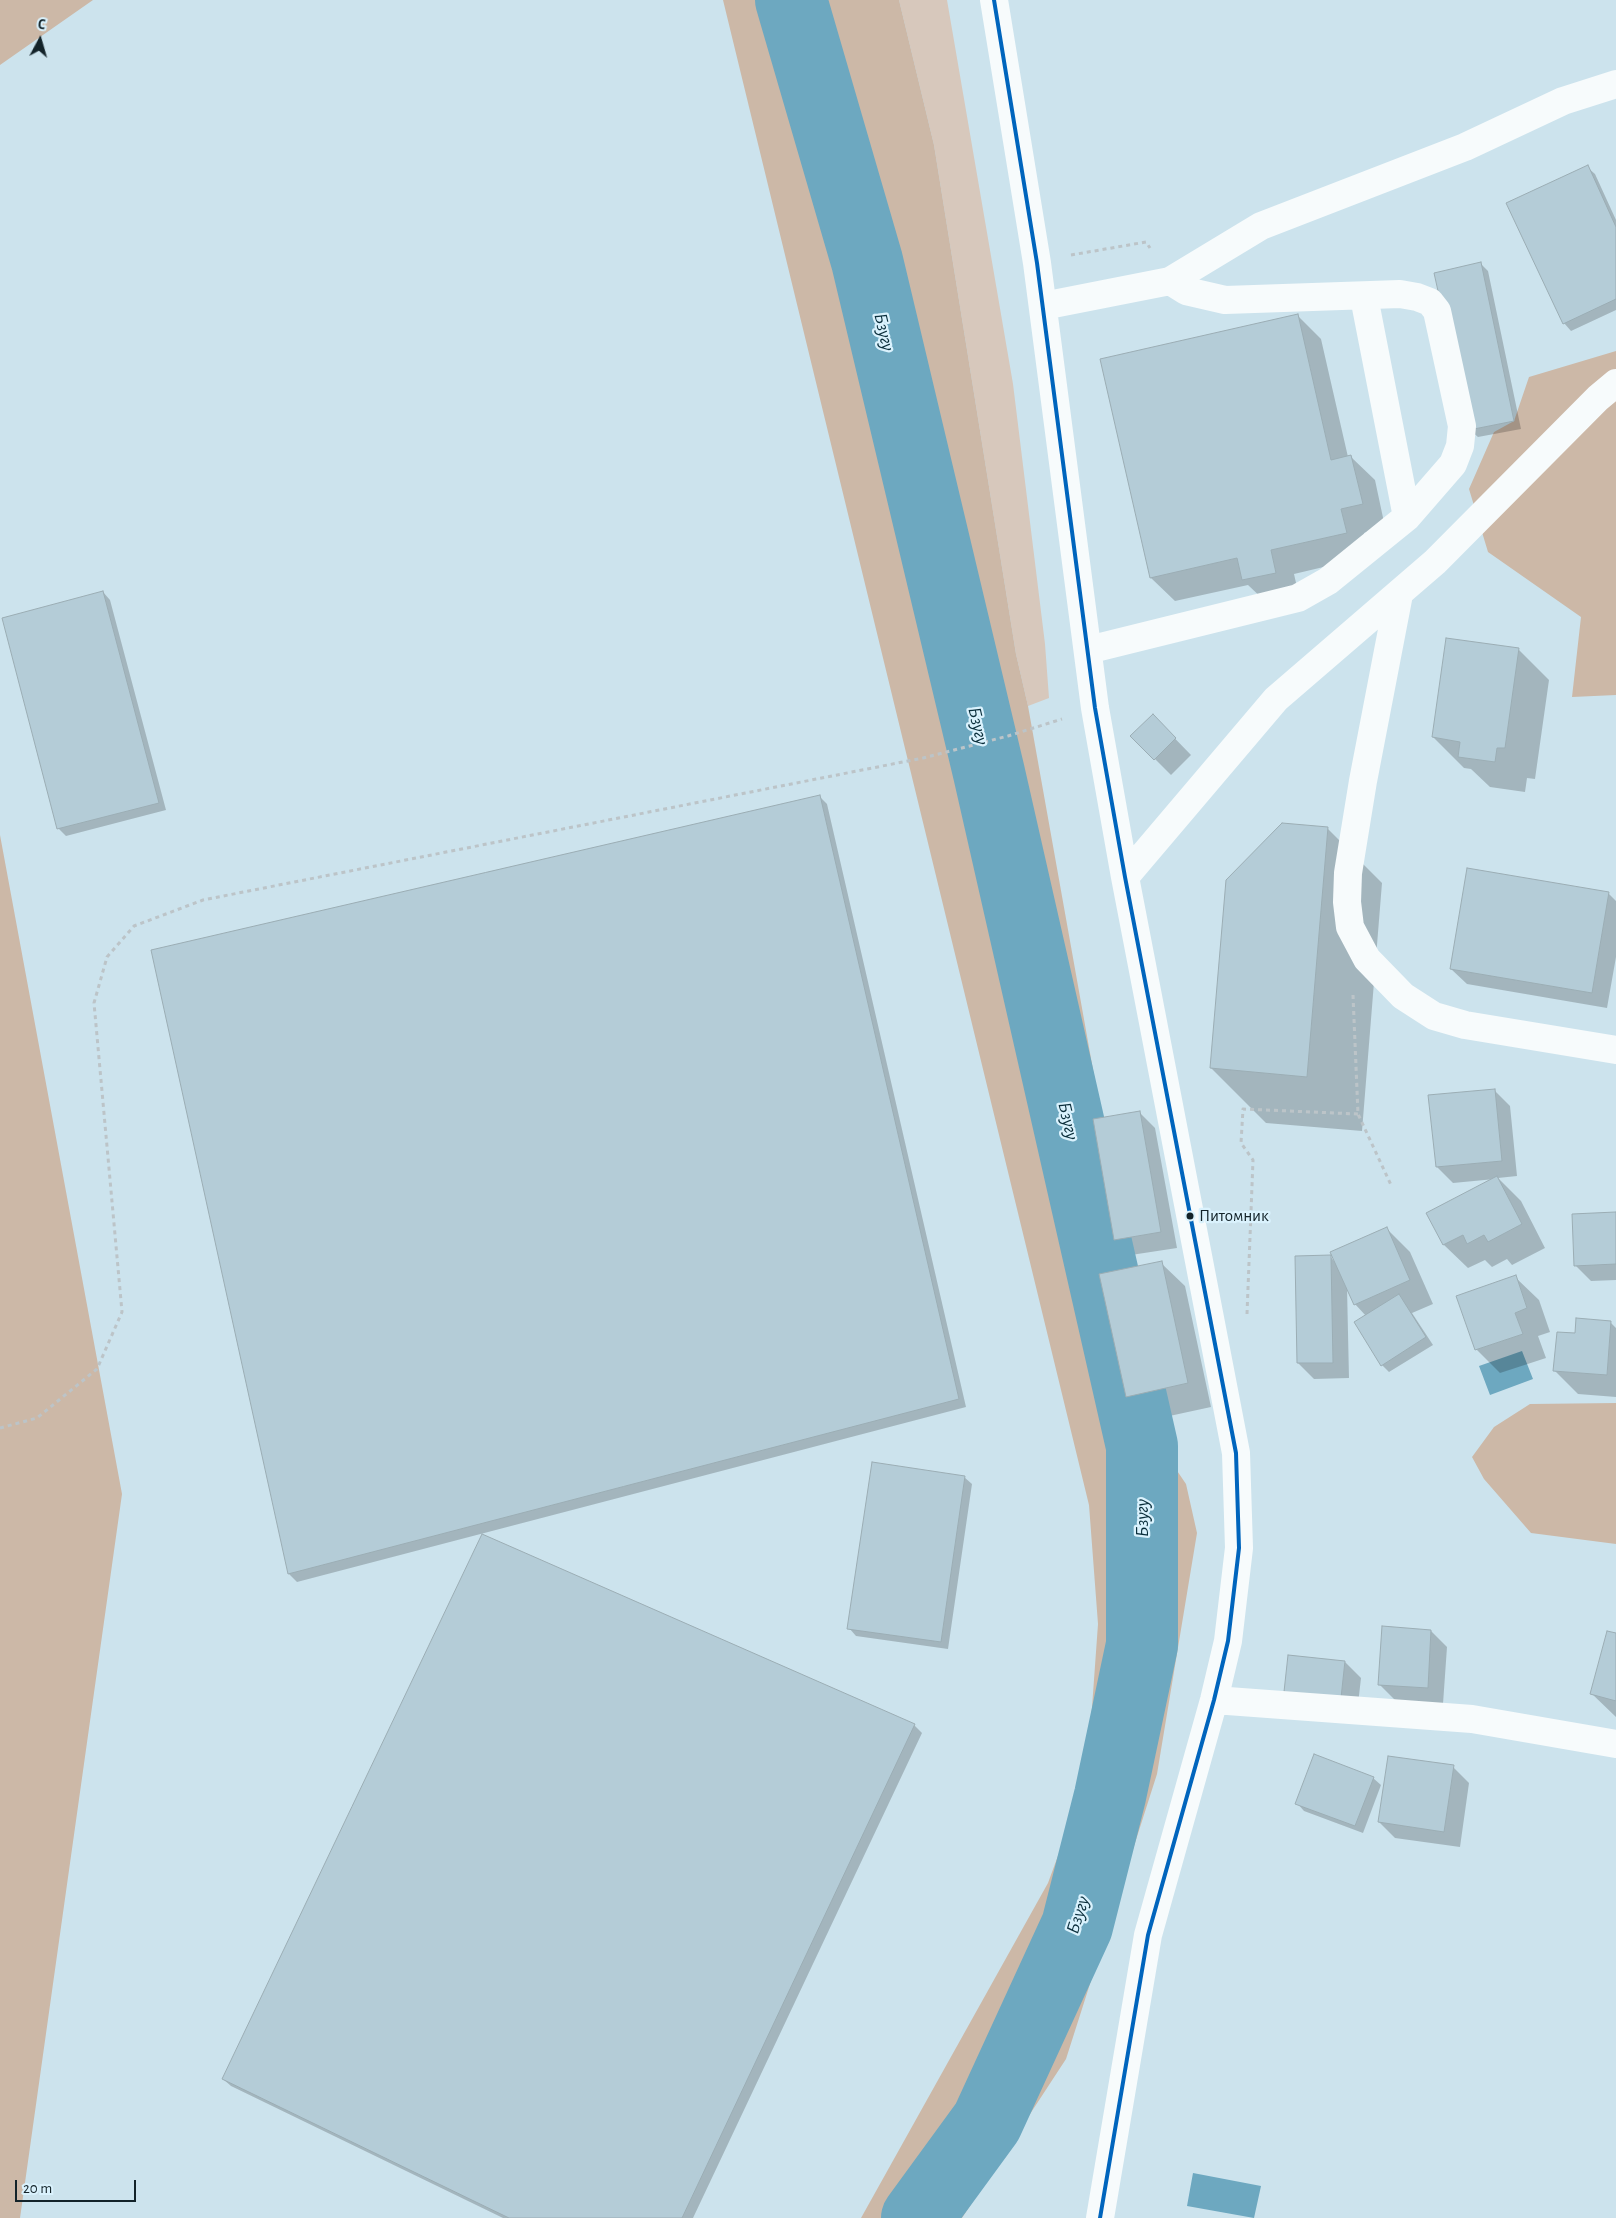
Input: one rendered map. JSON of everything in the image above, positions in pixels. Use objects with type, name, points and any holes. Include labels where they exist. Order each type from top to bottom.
[{"type":"street","points":[[994,0],[1037,263],[1095,708],[1125,877],[1236,1453],[1240,1548],[1228,1641],[1214,1700],[1148,1935],[1100,2218]]},
{"type":"street","points":[[1042,306],[1170,281],[1261,226],[1465,147],[1563,101],[1616,84]]},
{"type":"street","points":[[1088,650],[1298,598],[1328,581],[1407,517],[1453,464],[1460,446],[1462,426],[1437,311],[1430,302],[1400,294],[1364,297],[1225,300],[1186,292],[1170,281]]},
{"type":"street","points":[[1364,297],[1407,517]]},
{"type":"street","points":[[1125,877],[1276,699],[1435,562],[1598,398],[1616,383]]},
{"type":"street","points":[[1399,594],[1363,781],[1348,873],[1347,902],[1350,927],[1367,959],[1403,996],[1434,1016],[1465,1025],[1616,1050]]},
{"type":"street","points":[[1214,1700],[1472,1719],[1616,1744]]},
{"type":"path","points":[[0,1428],[37,1418],[97,1369],[122,1312],[94,1003],[107,956],[134,926],[203,900],[923,758],[1008,736],[1095,708]]},
{"type":"path","points":[[1352,986],[1358,1114],[1391,1185]]},
{"type":"path","points":[[1247,1318],[1253,1160],[1241,1143],[1243,1108],[1358,1114]]},
{"type":"shaded area","points":[[0,0],[93,0],[0,65]]},
{"type":"shaded area","points":[[723,0],[899,0],[934,145],[1016,654],[1028,706],[1097,1092],[1092,1247],[1148,1428],[1186,1484],[1197,1533],[1157,1774],[1066,2059],[962,2218],[861,2218],[1048,1883],[1087,1777],[1098,1624],[1089,1505]]},
{"type":"shaded area","points":[[899,0],[947,0],[1013,384],[1045,644],[1049,698],[1028,706],[1016,654],[934,145]]},
{"type":"shaded area","points":[[1616,351],[1616,695],[1572,697],[1581,617],[1488,552],[1469,489],[1494,432],[1514,421],[1529,377]]},
{"type":"shaded area","points":[[0,835],[122,1494],[20,2218],[0,2218]]},
{"type":"shaded area","points":[[1616,1403],[1616,1544],[1531,1533],[1484,1479],[1472,1457],[1494,1427],[1530,1404]]},
{"type":"water","points":[[1522,1351],[1533,1379],[1490,1395],[1479,1366]]},
{"type":"water","points":[[1193,2173],[1261,2186],[1254,2218],[1187,2206]]},
{"type":"building","points":[[1588,165],[1616,227],[1616,299],[1563,324],[1506,203]]},
{"type":"building","points":[[1481,262],[1514,421],[1469,430],[1434,273]]},
{"type":"building","points":[[1298,314],[1331,460],[1351,455],[1363,504],[1341,509],[1347,533],[1271,550],[1276,573],[1242,580],[1237,558],[1150,578],[1100,359]]},
{"type":"building","points":[[103,591],[159,803],[57,829],[2,618]]},
{"type":"building","points":[[1446,638],[1519,648],[1505,748],[1497,748],[1495,762],[1458,757],[1460,742],[1432,737]]},
{"type":"building","points":[[1153,714],[1176,738],[1154,760],[1130,736]]},
{"type":"building","points":[[820,795],[959,1399],[288,1574],[151,950]]},
{"type":"building","points":[[1282,823],[1328,827],[1307,1077],[1210,1068],[1226,880]]},
{"type":"building","points":[[1467,868],[1609,892],[1592,993],[1450,969]]},
{"type":"building","points":[[1495,1089],[1502,1161],[1436,1167],[1428,1095]]},
{"type":"building","points":[[1140,1111],[1161,1232],[1114,1240],[1093,1119]]},
{"type":"building","points":[[1497,1176],[1522,1224],[1488,1242],[1484,1235],[1467,1244],[1463,1235],[1443,1245],[1426,1213]]},
{"type":"building","points":[[1616,1212],[1616,1264],[1574,1266],[1572,1214]]},
{"type":"building","points":[[1387,1227],[1410,1280],[1354,1305],[1330,1252]]},
{"type":"building","points":[[1331,1255],[1333,1363],[1297,1363],[1295,1256]]},
{"type":"building","points":[[1162,1261],[1188,1383],[1126,1397],[1099,1274]]},
{"type":"building","points":[[1516,1275],[1527,1308],[1515,1313],[1523,1334],[1475,1350],[1456,1296]]},
{"type":"building","points":[[1399,1294],[1426,1337],[1381,1366],[1354,1322]]},
{"type":"building","points":[[1576,1318],[1611,1321],[1607,1375],[1553,1371],[1557,1332],[1575,1333]]},
{"type":"building","points":[[872,1462],[965,1476],[941,1642],[847,1629]]},
{"type":"building","points":[[482,1534],[915,1724],[682,2218],[509,2218],[222,2079]]},
{"type":"building","points":[[1382,1626],[1431,1630],[1428,1688],[1378,1685]]},
{"type":"building","points":[[1607,1631],[1616,1633],[1616,1701],[1590,1694]]},
{"type":"building","points":[[1288,1655],[1345,1661],[1340,1707],[1283,1701]]},
{"type":"building","points":[[1314,1754],[1374,1777],[1355,1826],[1295,1804]]},
{"type":"building","points":[[1388,1756],[1454,1765],[1444,1832],[1378,1822]]},
{"type":"waterway","name":"Бзугу","points":[[791,0],[867,261],[989,773],[1142,1446],[1142,1645],[1110,1796],[1077,1926],[987,2122],[917,2218]]},
{"type":"transit line","points":[[994,0],[1037,263],[1095,708],[1125,877],[1236,1453],[1239,1548],[1228,1641],[1214,1700],[1148,1935],[1100,2218]]},
{"type":"place","name":"Питомник","points":[[1190,1216]]}]
